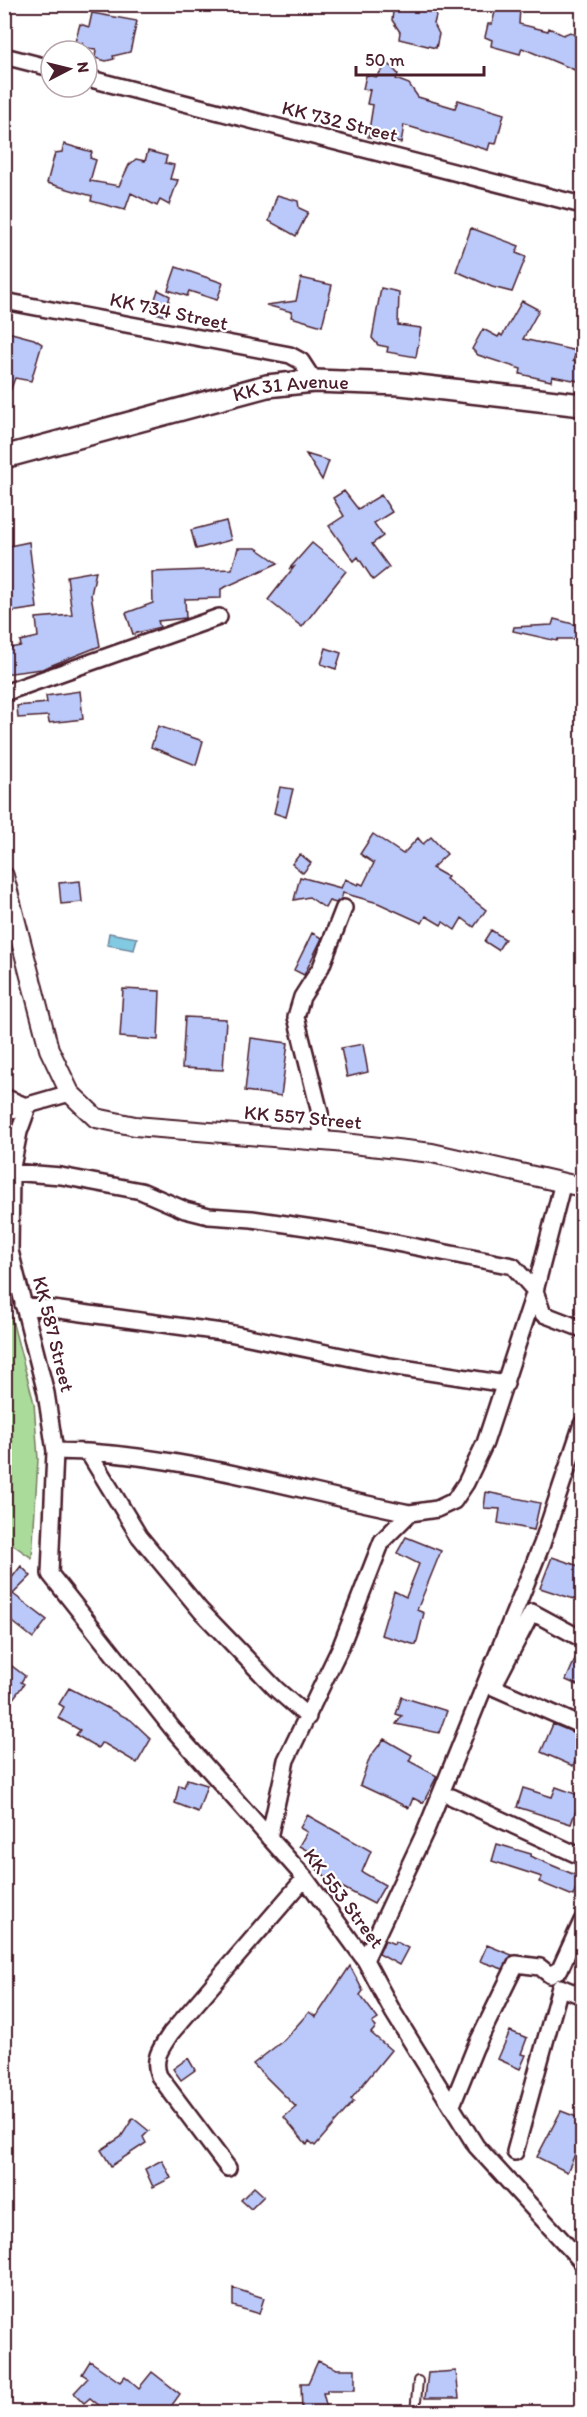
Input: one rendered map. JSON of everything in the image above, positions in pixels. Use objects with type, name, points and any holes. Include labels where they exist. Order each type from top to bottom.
[{"type":"main road","name":"KK 31 Avenue","points":[[4,457],[267,386],[314,381],[401,384],[582,405]]},
{"type":"street","points":[[4,56],[39,65]]},
{"type":"street","name":"KK 732 Street","points":[[99,81],[582,205]]},
{"type":"street","name":"KK 734 Street","points":[[4,301],[290,356],[302,361],[314,381]]},
{"type":"street","points":[[4,693],[219,617]]},
{"type":"street","points":[[4,876],[49,1049],[70,1093],[28,1107],[4,1112]]},
{"type":"street","points":[[322,1141],[320,1113],[296,1017],[302,997],[321,967],[344,908]]},
{"type":"street","name":"KK 557 Street","points":[[70,1093],[96,1118],[135,1126],[322,1141],[432,1153],[582,1187]]},
{"type":"street","points":[[4,1097],[28,1107]]},
{"type":"street","name":"KK 587 Street","points":[[28,1107],[19,1132],[12,1172],[9,1251],[46,1393],[55,1451],[50,1574]]},
{"type":"street","points":[[12,1172],[61,1176],[141,1191],[185,1210],[209,1216],[252,1219],[340,1232],[513,1266],[535,1291],[543,1314],[582,1329]]},
{"type":"street","points":[[55,1451],[133,1455],[216,1468],[410,1513],[437,1509],[454,1501],[466,1484],[485,1443],[506,1384],[535,1291],[563,1182]]},
{"type":"street","points":[[24,1305],[230,1333],[390,1366],[506,1384]]},
{"type":"street","points":[[365,1960],[426,1830],[542,1544],[582,1424]]},
{"type":"street","points":[[88,1452],[139,1536],[194,1603],[276,1689],[308,1717]]},
{"type":"street","points":[[269,1838],[286,1760],[341,1646],[382,1541],[410,1513]]},
{"type":"street","name":"KK 553 Street","points":[[50,1574],[172,1728],[305,1878],[365,1960],[393,2012],[476,2146],[575,2245],[582,2262]]},
{"type":"street","points":[[582,1638],[532,1612],[493,1687],[582,1726]]},
{"type":"street","points":[[452,1797],[581,1853]]},
{"type":"street","points":[[228,2168],[159,2076],[155,2066],[158,2051],[305,1878]]},
{"type":"street","points":[[452,2105],[475,2048],[516,1964],[540,1967],[550,1975],[560,1970],[582,1921]]},
{"type":"street","points":[[515,2152],[560,1987],[582,1996]]},
{"type":"lane","points":[[415,2412],[418,2381]]},
{"type":"green space","points":[[4,1290],[34,1403],[38,1459],[32,1558],[5,1539]]},
{"type":"water","points":[[109,933],[137,938],[134,950],[107,945]]},
{"type":"building","points":[[394,4],[439,4],[434,24],[439,34],[436,48],[399,39],[400,32],[392,20]]},
{"type":"building","points":[[497,4],[520,8],[519,24],[548,31],[549,28],[563,35],[570,32],[582,41],[582,73],[522,48],[520,54],[491,46],[492,40],[485,37],[488,24],[492,24]]},
{"type":"building","points":[[92,13],[137,21],[130,52],[113,56],[114,59],[106,61],[99,59],[99,39],[76,39],[80,24],[89,27]]},
{"type":"building","points":[[387,62],[398,74],[396,79],[409,84],[418,97],[455,108],[458,100],[504,114],[496,144],[490,143],[488,150],[404,125],[401,143],[368,137],[373,105],[367,104],[370,90],[363,89],[366,75],[377,77]]},
{"type":"building","points":[[64,144],[92,152],[90,158],[96,160],[90,181],[119,186],[129,165],[136,159],[145,161],[148,151],[167,156],[165,163],[174,165],[170,179],[178,180],[169,205],[160,200],[157,206],[131,193],[125,210],[91,201],[92,196],[47,183],[55,153],[62,152]]},
{"type":"building","points":[[277,195],[298,201],[299,208],[308,212],[296,236],[269,221]]},
{"type":"building","points":[[471,228],[519,246],[516,253],[526,257],[512,292],[492,287],[456,271]]},
{"type":"building","points":[[176,267],[223,283],[217,300],[189,291],[187,296],[168,290]]},
{"type":"building","points":[[301,278],[332,285],[322,326],[291,317],[292,312],[266,305],[296,301]]},
{"type":"building","points":[[381,288],[399,292],[398,325],[421,328],[416,357],[387,352],[388,347],[378,345],[372,338]]},
{"type":"building","points":[[158,290],[170,296],[165,316],[151,311]]},
{"type":"building","points":[[522,301],[539,310],[523,339],[577,351],[573,361],[582,362],[579,381],[552,376],[551,381],[520,374],[521,369],[478,355],[472,349],[483,329],[498,337],[500,334],[502,336]]},
{"type":"building","points":[[4,331],[34,339],[42,344],[31,381],[15,378],[6,402]]},
{"type":"building","points":[[306,454],[329,461],[322,480]]},
{"type":"building","points":[[344,491],[358,509],[381,495],[392,512],[374,523],[383,536],[372,544],[389,567],[373,580],[358,557],[354,561],[329,526],[344,516],[333,498]]},
{"type":"building","points":[[226,521],[231,540],[196,549],[191,530]]},
{"type":"building","points":[[29,542],[37,608],[4,613],[4,547]]},
{"type":"building","points":[[312,543],[346,571],[302,627],[268,600],[294,567],[289,569]]},
{"type":"building","points":[[238,548],[256,548],[278,563],[221,589],[221,598],[185,599],[186,618],[158,621],[160,627],[133,634],[126,613],[153,603],[152,572],[232,569]]},
{"type":"building","points":[[96,571],[91,595],[100,646],[42,669],[4,674],[4,649],[21,646],[20,641],[38,637],[36,618],[72,615],[67,576]]},
{"type":"building","points":[[554,619],[581,626],[578,639],[558,639],[557,641],[513,631],[514,627],[552,625]]},
{"type":"building","points":[[326,648],[341,653],[336,669],[321,664]]},
{"type":"building","points":[[80,691],[83,719],[49,723],[48,716],[18,718],[17,706],[47,703],[46,696]]},
{"type":"building","points":[[158,726],[203,741],[196,765],[151,747]]},
{"type":"building","points":[[280,787],[293,789],[286,817],[274,813]]},
{"type":"building","points":[[373,834],[403,854],[418,838],[423,844],[431,837],[447,854],[432,868],[448,877],[446,879],[486,910],[474,927],[462,918],[455,930],[443,922],[441,925],[426,916],[422,923],[378,903],[343,893],[341,899],[336,903],[329,901],[325,908],[309,897],[294,900],[300,877],[341,888],[345,879],[363,885],[374,863],[360,854]]},
{"type":"building","points":[[300,854],[311,863],[303,873],[292,864]]},
{"type":"building","points":[[80,881],[82,902],[61,904],[59,883]]},
{"type":"building","points":[[491,930],[505,939],[498,950],[484,941]]},
{"type":"building","points":[[312,933],[322,938],[304,975],[294,970]]},
{"type":"building","points":[[123,989],[160,991],[158,1040],[120,1037]]},
{"type":"building","points":[[185,1017],[226,1019],[223,1070],[182,1068]]},
{"type":"building","points":[[251,1038],[288,1043],[281,1096],[245,1091]]},
{"type":"building","points":[[363,1044],[368,1072],[347,1077],[341,1048]]},
{"type":"building","points":[[486,1492],[540,1503],[534,1530],[498,1523],[500,1509],[484,1508]]},
{"type":"building","points":[[406,1537],[441,1551],[417,1610],[424,1613],[416,1645],[381,1635],[394,1591],[406,1597],[419,1564],[397,1553]]},
{"type":"building","points":[[552,1557],[582,1567],[582,1585],[577,1600],[540,1588]]},
{"type":"building","points":[[21,1566],[31,1576],[13,1594],[47,1620],[33,1638],[4,1615],[4,1588]]},
{"type":"building","points":[[580,1648],[582,1649],[582,1687],[566,1680]]},
{"type":"building","points":[[4,1660],[25,1676],[21,1682],[24,1684],[4,1711]]},
{"type":"building","points":[[69,1688],[131,1720],[151,1739],[137,1763],[105,1744],[101,1743],[98,1748],[76,1735],[80,1730],[58,1718],[64,1707],[59,1704]]},
{"type":"building","points":[[402,1697],[447,1711],[439,1733],[396,1724],[402,1716],[396,1714]]},
{"type":"building","points":[[553,1724],[580,1735],[575,1746],[581,1748],[573,1766],[541,1752]]},
{"type":"building","points":[[384,1739],[412,1755],[409,1761],[437,1776],[423,1803],[413,1798],[409,1808],[360,1785],[370,1757]]},
{"type":"building","points":[[187,1779],[207,1785],[198,1812],[175,1803],[179,1785],[184,1787]]},
{"type":"building","points":[[556,1787],[581,1796],[571,1824],[517,1807],[523,1788],[552,1797]]},
{"type":"building","points":[[307,1815],[371,1851],[362,1872],[385,1885],[374,1904],[334,1883],[313,1866],[319,1857],[299,1846],[307,1832],[300,1828]]},
{"type":"building","points":[[497,1844],[531,1854],[530,1856],[580,1877],[573,1896],[539,1882],[542,1877],[492,1861]]},
{"type":"building","points":[[385,1940],[394,1944],[395,1941],[408,1948],[399,1965],[379,1954]]},
{"type":"building","points":[[487,1945],[512,1955],[503,1969],[480,1961]]},
{"type":"building","points":[[350,1966],[363,1991],[360,1995],[378,2019],[372,2023],[376,2027],[371,2033],[391,2050],[351,2099],[354,2101],[315,2146],[309,2141],[307,2145],[284,2117],[296,2107],[253,2064],[284,2040],[309,2012],[316,2017]]},
{"type":"building","points":[[510,2031],[527,2038],[521,2054],[526,2055],[520,2069],[498,2059]]},
{"type":"building","points":[[188,2058],[195,2070],[181,2080],[173,2069]]},
{"type":"building","points":[[561,2111],[582,2119],[582,2139],[567,2172],[537,2157]]},
{"type":"building","points":[[133,2118],[149,2131],[143,2137],[146,2143],[111,2166],[101,2150],[121,2137]]},
{"type":"building","points":[[162,2160],[171,2178],[153,2187],[145,2169]]},
{"type":"building","points":[[254,2187],[264,2196],[251,2209],[241,2200]]},
{"type":"building","points":[[233,2288],[264,2298],[259,2314],[233,2306]]},
{"type":"building","points":[[90,2361],[120,2382],[125,2376],[139,2388],[152,2372],[180,2394],[167,2412],[107,2412],[90,2398],[84,2403],[74,2393],[88,2378],[82,2374]]},
{"type":"building","points":[[318,2361],[337,2369],[355,2369],[355,2390],[327,2390],[327,2393],[323,2393],[328,2412],[302,2412],[301,2383],[308,2383]]},
{"type":"building","points":[[456,2371],[459,2398],[425,2398],[428,2373]]}]
